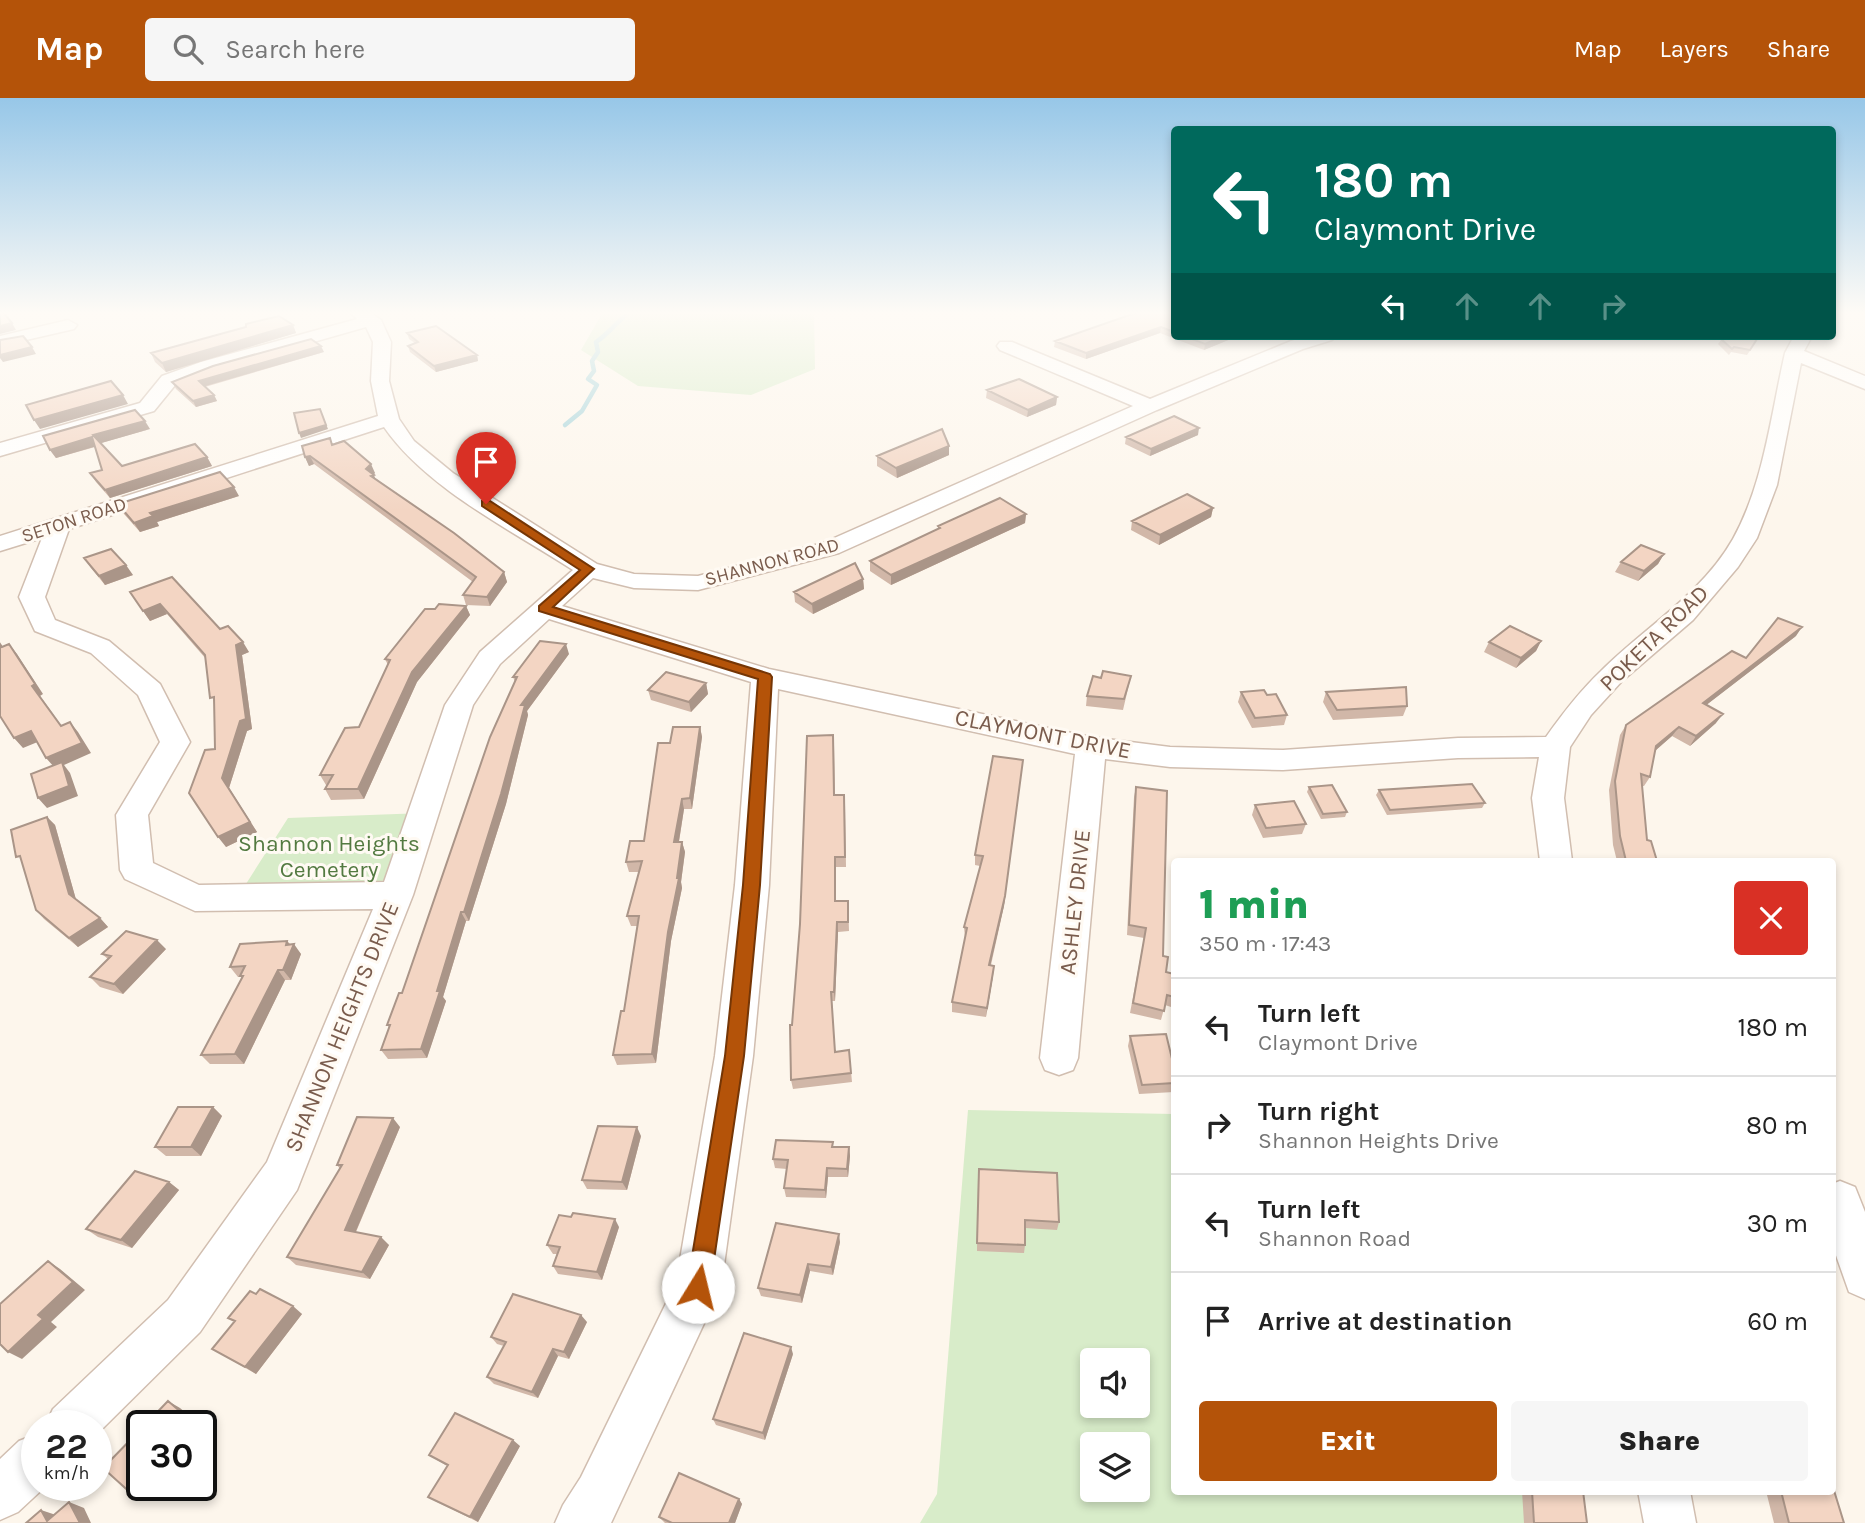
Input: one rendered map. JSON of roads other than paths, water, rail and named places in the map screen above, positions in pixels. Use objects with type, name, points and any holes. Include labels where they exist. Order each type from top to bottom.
[{"type":"street","points":[[0,450],[147,407],[173,378]]},
{"type":"street","name":"SHANNON ROAD","points":[[380,378],[389,419],[407,445],[445,478],[588,569],[634,581],[698,583],[831,548],[1216,378]]},
{"type":"street","points":[[1084,378],[1150,406]]},
{"type":"street","name":"POKETA ROAD","points":[[1556,858],[1548,798],[1555,747],[1581,708],[1612,675],[1684,615],[1729,562],[1745,538],[1766,485],[1790,378]]},
{"type":"street","name":"SETON ROAD","points":[[0,544],[389,419]]},
{"type":"street","points":[[59,524],[32,597],[44,625],[100,647],[150,690],[175,742],[132,815],[137,870],[195,898],[396,895]]},
{"type":"street","name":"SHANNON HEIGHTS DRIVE","points":[[87,1410],[184,1316],[282,1176],[396,895],[459,705],[490,658],[588,569]]},
{"type":"street","name":"CLAYMONT DRIVE","points":[[544,609],[765,677],[1091,747],[1170,757],[1283,760],[1458,748],[1555,747]]},
{"type":"street","points":[[581,1523],[599,1495],[698,1287],[734,1056],[752,885],[765,677]]},
{"type":"street","name":"ASHLEY DRIVE","points":[[1059,1058],[1091,747]]},
{"type":"street","points":[[1846,1203],[1865,1276]]},
{"type":"street","points":[[0,1494],[21,1474]]},
{"type":"street","points":[[1665,1495],[1670,1523]]},
{"type":"waterway","points":[[565,425],[582,411],[597,385],[588,378]]},
{"type":"park label","name":"Shannon Heights Cemetery","points":[[329,856]]}]
